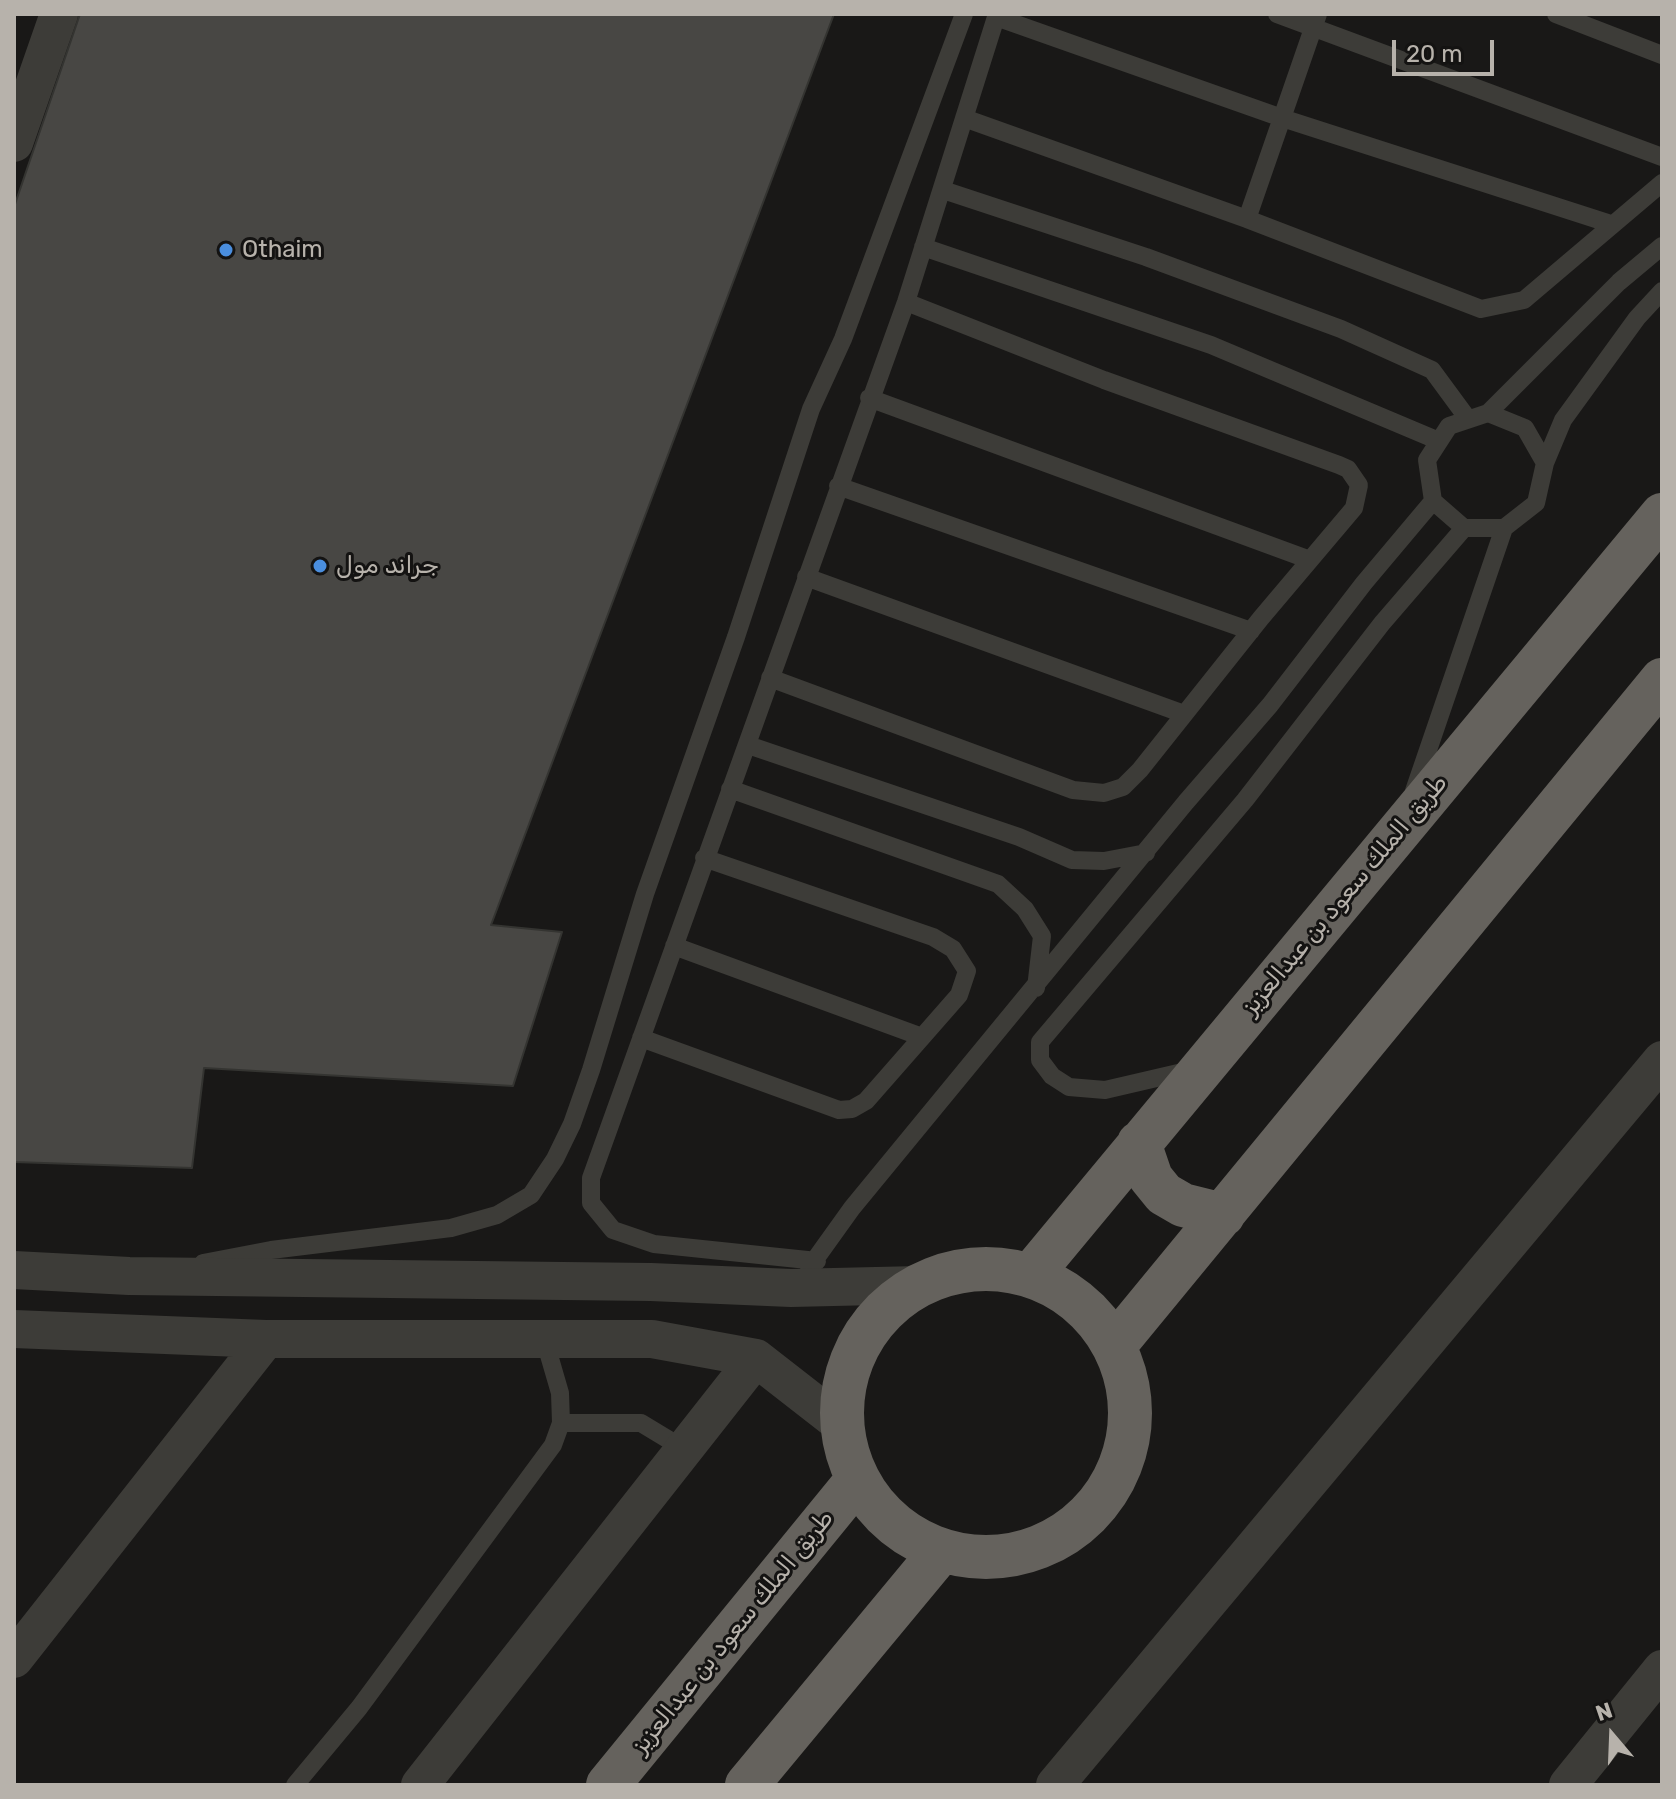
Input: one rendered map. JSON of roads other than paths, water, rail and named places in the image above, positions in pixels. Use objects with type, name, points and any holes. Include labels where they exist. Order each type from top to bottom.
[{"type":"highway","name":"طريق الملك سعود بن عبدالعزيز","points":[[1030,1276],[1662,515]]},
{"type":"highway","points":[[1114,1346],[1662,680]]},
{"type":"highway","points":[[1139,1143],[1151,1178],[1164,1194],[1183,1205],[1223,1215]]},
{"type":"highway","points":[[974,1269],[1030,1276],[1079,1302],[1114,1346],[1125,1372],[1130,1400],[1129,1428],[1113,1482],[1076,1525],[1026,1551],[998,1556],[970,1556],[942,1550],[893,1523],[873,1503],[847,1453],[842,1425],[842,1397],[859,1343],[896,1301],[919,1285],[974,1269]]},
{"type":"highway","name":"طريق الملك سعود بن عبدالعزيز","points":[[608,1785],[858,1479]]},
{"type":"highway","points":[[747,1785],[942,1550]]},
{"type":"street","points":[[14,143],[59,14]]},
{"type":"street","points":[[1055,1785],[1662,1060]]},
{"type":"street","points":[[14,1270],[129,1276],[651,1282],[791,1288],[919,1285]]},
{"type":"street","points":[[14,1329],[266,1339],[652,1339],[756,1358],[842,1425]]},
{"type":"street","points":[[14,1659],[266,1339]]},
{"type":"street","points":[[420,1785],[756,1358]]},
{"type":"street","points":[[1568,1785],[1662,1669]]},
{"type":"lane","points":[[129,1276],[271,1250],[451,1228],[497,1215],[531,1195],[555,1159],[586,1084],[645,894],[811,409],[843,339],[964,14]]},
{"type":"lane","points":[[1277,14],[1315,20],[1662,157]]},
{"type":"lane","points":[[1556,14],[1662,55]]},
{"type":"lane","points":[[817,1261],[654,1244],[613,1230],[591,1203],[591,1178],[906,302],[996,16],[1282,118],[1611,224]]},
{"type":"lane","points":[[1247,219],[1315,20]]},
{"type":"lane","points":[[964,118],[1247,219],[1481,309],[1524,300],[1548,283],[1611,224],[1662,183]]},
{"type":"lane","points":[[943,190],[1146,257],[1341,329],[1432,370],[1468,419]]},
{"type":"lane","points":[[1504,528],[1464,528],[1433,501],[1427,460],[1449,426],[1488,413],[1619,282],[1662,246]]},
{"type":"lane","points":[[923,247],[1211,345],[1439,441]]},
{"type":"lane","points":[[1400,828],[1504,528],[1536,503],[1545,463],[1571,409],[1637,318],[1662,291]]},
{"type":"lane","points":[[770,678],[1073,790],[1104,793],[1123,787],[1140,770],[1354,508],[1359,485],[1348,469],[1104,380],[906,302]]},
{"type":"lane","points":[[869,398],[1310,560]]},
{"type":"lane","points":[[1488,413],[1525,428],[1545,463]]},
{"type":"lane","points":[[838,486],[1251,631]]},
{"type":"lane","points":[[791,1288],[817,1261],[852,1208],[1036,988],[1433,501]]},
{"type":"lane","points":[[1201,1068],[1105,1090],[1069,1087],[1052,1076],[1040,1060],[1040,1042],[1245,800],[1383,622],[1464,528]]},
{"type":"lane","points":[[806,577],[1184,714]]},
{"type":"lane","points":[[748,745],[1019,837],[1072,860],[1104,861],[1146,853]]},
{"type":"lane","points":[[730,789],[998,884],[1025,909],[1042,936],[1036,988]]},
{"type":"lane","points":[[641,1038],[839,1110],[852,1109],[866,1101],[959,995],[967,971],[953,949],[933,937],[704,858]]},
{"type":"lane","points":[[674,946],[922,1037]]},
{"type":"lane","points":[[295,1785],[359,1708],[553,1445],[561,1423],[560,1393],[544,1338]]},
{"type":"lane","points":[[561,1423],[641,1423],[684,1449]]},
{"type":"place","name":"Othaim","points":[[226,250]]},
{"type":"place","name":"جراند مول","points":[[320,566]]}]
